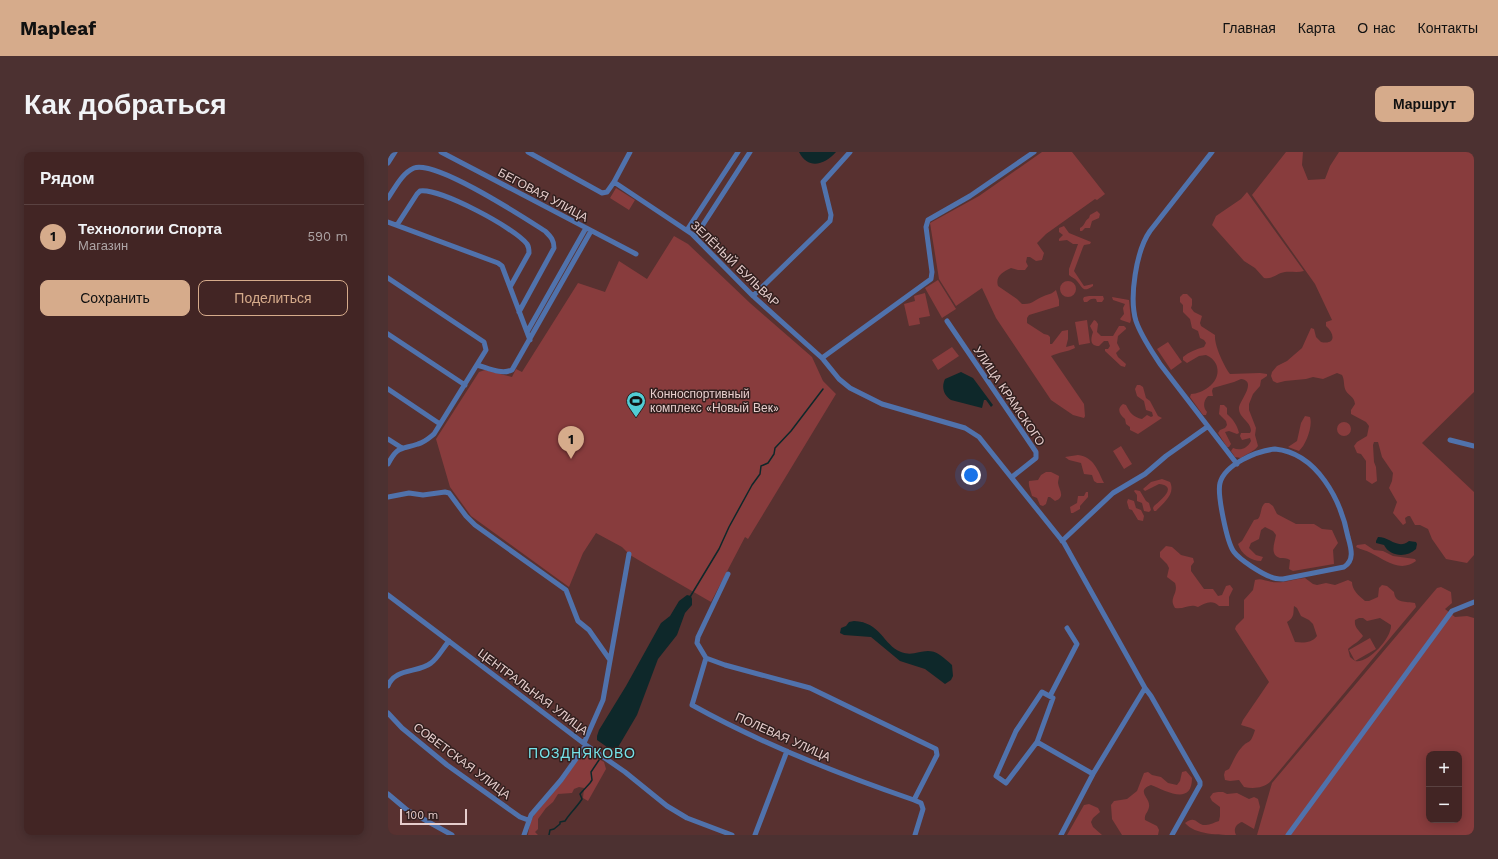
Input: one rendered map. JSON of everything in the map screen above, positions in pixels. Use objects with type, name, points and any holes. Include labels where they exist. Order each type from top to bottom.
[{"type":"street","points":[[388,163],[395,152]]},
{"type":"street","name":"БЕГОВАЯ УЛИЦА","points":[[441,152],[636,254]]},
{"type":"street","points":[[528,152],[602,192],[607,192],[630,152]]},
{"type":"street","points":[[687,230],[738,152]]},
{"type":"street","points":[[695,237],[750,152]]},
{"type":"street","points":[[753,296],[830,221],[832,217],[823,182],[850,152]]},
{"type":"street","points":[[822,358],[931,279],[932,272],[926,227],[928,220],[970,196],[1034,152]]},
{"type":"street","points":[[1212,152],[1143,242],[1138,257],[1133,305],[1137,322],[1150,348],[1237,464]]},
{"type":"street","points":[[388,198],[401,179],[410,170],[424,167],[438,171],[480,192],[513,210],[548,234],[552,238],[554,248],[519,312]]},
{"type":"street","name":"ЗЕЛЁНЫЙ БУЛЬВАР","points":[[614,182],[687,230],[753,296],[822,358],[842,382],[850,388],[873,400],[923,417],[965,428],[979,437],[1062,541],[1199,780],[1200,785],[1172,835]]},
{"type":"street","points":[[397,225],[420,191],[431,192],[477,211],[506,227],[526,244],[529,249],[529,253],[510,287]]},
{"type":"street","points":[[388,222],[498,263],[502,266],[530,340]]},
{"type":"street","points":[[527,332],[586,228]]},
{"type":"street","points":[[477,365],[507,372],[512,370],[591,231]]},
{"type":"street","points":[[388,278],[484,342],[486,350],[434,434],[427,440],[418,444],[402,448],[392,456],[388,464]]},
{"type":"street","name":"УЛИЦА КРАМСКОГО","points":[[947,321],[1036,452],[1036,458],[1012,477]]},
{"type":"street","points":[[388,334],[465,385]]},
{"type":"street","points":[[388,389],[440,424]]},
{"type":"street","points":[[1062,541],[1113,493],[1145,474],[1166,456],[1207,426]]},
{"type":"street","points":[[388,439],[402,448]]},
{"type":"street","points":[[1450,440],[1474,446]]},
{"type":"street","points":[[1275,449],[1292,453],[1313,468],[1329,486],[1343,513],[1351,552],[1350,560],[1347,565],[1341,569],[1280,579],[1268,576],[1238,557],[1230,545],[1222,511],[1220,487],[1224,476],[1237,464],[1255,454],[1275,449]]},
{"type":"street","points":[[388,497],[409,493],[423,495],[449,492],[466,516],[475,525],[566,590],[578,621],[589,630],[610,660]]},
{"type":"street","points":[[524,835],[531,815],[561,780],[585,744],[603,700],[629,554]]},
{"type":"street","points":[[728,574],[698,637],[698,643],[706,658],[724,665],[810,688],[936,749],[937,755],[914,800],[921,803],[923,809],[915,835]]},
{"type":"street","name":"ЦЕНТРАЛЬНАЯ УЛИЦА","points":[[388,595],[585,744],[625,772],[666,806],[687,818],[732,835]]},
{"type":"street","points":[[1288,835],[1452,611],[1474,602]]},
{"type":"street","points":[[1050,696],[1077,644],[1067,628]]},
{"type":"street","points":[[388,686],[393,678],[398,675],[431,664],[448,641]]},
{"type":"street","name":"ПОЛЕВАЯ УЛИЦА","points":[[706,658],[692,705],[719,720],[787,751],[914,800]]},
{"type":"street","points":[[1061,835],[1093,774],[1145,688]]},
{"type":"street","points":[[1042,692],[1053,698],[1037,742],[1006,783],[996,776],[1016,731],[1042,692]]},
{"type":"street","name":"СОВЕТСКАЯ УЛИЦА","points":[[388,713],[402,728],[446,765],[520,817],[528,820]]},
{"type":"street","points":[[1037,742],[1093,774]]},
{"type":"street","points":[[755,835],[787,751]]},
{"type":"street","points":[[388,794],[407,810],[452,835]]},
{"type":"shaded area","points":[[1042,152],[1072,152],[1105,194],[1097,200],[1095,199],[1046,234],[1037,243],[1044,253],[1042,260],[1036,261],[1030,257],[1027,257],[1026,262],[1028,266],[1025,270],[1011,268],[1000,275],[997,283],[998,286],[1022,304],[1031,303],[1056,290],[1059,306],[1029,315],[1027,318],[1027,323],[1048,335],[1050,337],[1050,344],[1052,344],[1062,331],[1068,330],[1066,347],[1074,345],[1075,348],[1051,356],[1084,404],[1084,418],[1073,415],[1051,400],[996,318],[982,288],[956,306],[939,279],[930,223],[979,196]]},
{"type":"shaded area","points":[[1286,152],[1303,152],[1302,165],[1308,180],[1325,179],[1330,166],[1339,152],[1474,152],[1474,392],[1422,443],[1474,492],[1474,555],[1467,563],[1446,559],[1432,539],[1428,529],[1420,525],[1415,525],[1410,516],[1405,518],[1406,523],[1403,525],[1393,513],[1397,502],[1389,488],[1393,473],[1382,457],[1378,442],[1374,442],[1373,445],[1377,481],[1372,484],[1366,480],[1366,461],[1361,454],[1357,453],[1354,446],[1357,442],[1367,436],[1369,426],[1366,422],[1351,414],[1351,410],[1355,404],[1353,398],[1345,389],[1342,375],[1337,373],[1323,379],[1313,377],[1277,383],[1273,381],[1271,376],[1272,372],[1277,366],[1287,361],[1302,348],[1311,328],[1314,329],[1316,337],[1321,342],[1326,343],[1332,340],[1331,332],[1326,326],[1326,322],[1332,320],[1315,284],[1252,195]]},
{"type":"shaded area","points":[[616,188],[635,200],[629,210],[610,198]]},
{"type":"shaded area","points":[[1247,192],[1304,271],[1285,272],[1270,278],[1264,278],[1255,268],[1244,261],[1212,225],[1216,216],[1241,199]]},
{"type":"shaded area","points":[[1097,211],[1100,214],[1099,218],[1092,221],[1090,228],[1085,228],[1080,231],[1080,228],[1090,215]]},
{"type":"shaded area","points":[[1064,226],[1069,233],[1091,242],[1090,244],[1084,245],[1074,271],[1084,286],[1093,284],[1093,286],[1087,289],[1082,288],[1076,280],[1069,275],[1069,269],[1078,244],[1073,244],[1067,240],[1059,241],[1063,235],[1059,232],[1059,228]]},
{"type":"shaded area","name":"Конноспортивный комплекс «Новый Век»","points":[[674,236],[688,244],[750,303],[812,357],[823,381],[836,394],[748,539],[745,537],[711,602],[630,555],[622,547],[596,533],[583,553],[569,587],[471,516],[450,487],[436,439],[479,372],[485,370],[512,377],[516,369],[522,372],[578,283],[605,292],[619,261],[647,279]]},
{"type":"shaded area","points":[[938,280],[956,309],[942,318],[925,288]]},
{"type":"shaded area","points":[[1068,281],[1074,283],[1076,289],[1074,295],[1068,297],[1062,295],[1060,289],[1062,283]]},
{"type":"shaded area","points":[[925,293],[930,316],[919,318],[920,324],[909,326],[904,304],[915,301],[914,296]]},
{"type":"shaded area","points":[[1183,294],[1187,294],[1192,299],[1191,308],[1194,312],[1202,316],[1200,323],[1201,326],[1215,335],[1216,344],[1220,355],[1230,374],[1267,374],[1267,376],[1261,380],[1260,386],[1253,394],[1249,404],[1249,410],[1256,428],[1255,435],[1258,446],[1241,458],[1235,457],[1231,451],[1233,448],[1245,448],[1251,441],[1250,438],[1242,440],[1240,436],[1241,433],[1250,433],[1251,431],[1249,425],[1239,411],[1239,407],[1247,391],[1248,383],[1246,380],[1241,379],[1213,388],[1213,396],[1208,396],[1204,402],[1207,412],[1206,415],[1203,415],[1190,397],[1191,394],[1202,391],[1211,385],[1215,380],[1218,370],[1214,361],[1206,355],[1199,356],[1187,363],[1183,360],[1185,355],[1204,347],[1206,343],[1200,338],[1198,331],[1192,328],[1190,319],[1183,312],[1183,305],[1180,302],[1180,297]]},
{"type":"shaded area","points":[[1103,296],[1104,299],[1102,302],[1097,302],[1096,299],[1090,299],[1087,302],[1084,302],[1084,297]]},
{"type":"shaded area","points":[[1112,297],[1129,300],[1130,323],[1120,319],[1124,314],[1123,308],[1125,304],[1113,300]]},
{"type":"shaded area","points":[[1087,320],[1090,343],[1079,345],[1075,322]]},
{"type":"shaded area","points":[[1094,320],[1098,324],[1097,332],[1101,336],[1113,336],[1119,326],[1124,326],[1126,328],[1118,336],[1117,343],[1120,349],[1116,353],[1118,357],[1126,364],[1125,367],[1121,366],[1105,351],[1105,349],[1108,349],[1110,346],[1108,341],[1104,341],[1099,346],[1092,343],[1091,339],[1093,332],[1090,326]]},
{"type":"shaded area","points":[[1168,342],[1182,362],[1171,370],[1157,349]]},
{"type":"shaded area","points":[[952,347],[959,356],[938,370],[932,360]]},
{"type":"shaded area","points":[[1137,385],[1143,387],[1146,398],[1150,401],[1158,416],[1162,418],[1138,434],[1130,430],[1130,427],[1126,424],[1125,419],[1120,414],[1119,410],[1123,404],[1126,405],[1136,417],[1142,419],[1147,415],[1151,417],[1153,416],[1152,412],[1146,410],[1144,401],[1137,396],[1135,389]]},
{"type":"shaded area","points":[[1220,405],[1224,405],[1227,408],[1227,414],[1234,422],[1239,433],[1237,434],[1229,431],[1225,432],[1231,444],[1229,447],[1227,447],[1218,433],[1227,425],[1226,421],[1219,414]]},
{"type":"shaded area","points":[[1305,416],[1310,417],[1311,425],[1306,440],[1299,451],[1288,447],[1297,441],[1301,423]]},
{"type":"shaded area","points":[[1344,422],[1349,424],[1351,429],[1349,434],[1344,436],[1339,434],[1337,429],[1339,424]]},
{"type":"shaded area","points":[[1121,446],[1132,464],[1124,469],[1113,451]]},
{"type":"shaded area","points":[[1078,455],[1083,456],[1095,465],[1104,483],[1097,483],[1094,481],[1092,475],[1084,474],[1081,463],[1069,460],[1065,457]]},
{"type":"shaded area","points":[[1046,472],[1051,472],[1059,476],[1058,483],[1061,495],[1055,501],[1048,497],[1046,504],[1043,506],[1040,505],[1037,498],[1032,496],[1029,481],[1038,480],[1041,475]]},
{"type":"shaded area","points":[[1162,479],[1170,482],[1170,494],[1156,511],[1154,511],[1154,506],[1166,494],[1168,488],[1165,485],[1159,484],[1145,491],[1143,489],[1151,482]]},
{"type":"shaded area","points":[[1135,490],[1140,491],[1149,503],[1151,510],[1149,512],[1144,511],[1142,503],[1137,501]]},
{"type":"shaded area","points":[[1086,492],[1088,492],[1088,497],[1080,506],[1080,509],[1071,513],[1070,507],[1077,503],[1078,496],[1084,496]]},
{"type":"shaded area","points":[[1128,499],[1134,501],[1136,508],[1141,510],[1144,516],[1143,521],[1138,520],[1132,510],[1129,509],[1127,502]]},
{"type":"shaded area","points":[[1265,503],[1269,503],[1273,506],[1277,514],[1296,524],[1314,524],[1322,529],[1332,530],[1338,543],[1333,550],[1334,564],[1293,571],[1289,569],[1290,560],[1280,558],[1275,554],[1274,548],[1276,535],[1273,531],[1265,527],[1261,530],[1259,539],[1251,543],[1249,548],[1256,555],[1263,557],[1261,561],[1254,560],[1244,554],[1239,548],[1238,544],[1242,541],[1254,520],[1258,519],[1262,506]]},
{"type":"shaded area","points":[[1365,544],[1374,550],[1383,551],[1393,556],[1415,559],[1416,561],[1404,566],[1398,566],[1356,547],[1357,545]]},
{"type":"shaded area","points":[[1166,546],[1172,547],[1181,555],[1193,558],[1194,562],[1191,566],[1191,571],[1204,589],[1213,589],[1218,596],[1222,595],[1226,586],[1230,585],[1233,589],[1229,597],[1229,606],[1219,606],[1211,602],[1198,607],[1192,606],[1175,608],[1173,605],[1173,599],[1176,590],[1175,583],[1167,577],[1169,568],[1160,557],[1160,552]]},
{"type":"shaded area","points":[[1305,578],[1317,585],[1326,583],[1335,585],[1348,580],[1352,582],[1352,585],[1358,595],[1365,601],[1378,597],[1379,588],[1382,585],[1387,586],[1394,592],[1396,598],[1405,602],[1415,603],[1416,607],[1270,782],[1258,788],[1244,787],[1239,780],[1225,780],[1224,775],[1225,771],[1229,769],[1240,749],[1252,738],[1255,730],[1241,725],[1269,682],[1235,629],[1244,618],[1244,600],[1253,590],[1255,580],[1260,579],[1277,582]],"holes":[[[1294,606],[1297,608],[1301,616],[1313,624],[1317,636],[1313,640],[1295,642],[1287,622],[1292,617]],[[1363,618],[1367,621],[1380,618],[1391,625],[1388,637],[1372,654],[1360,661],[1355,661],[1350,657],[1348,649],[1363,636],[1356,627],[1355,620]]]},
{"type":"shaded area","points":[[1441,587],[1451,592],[1452,603],[1445,609],[1455,617],[1467,616],[1474,618],[1474,835],[1257,835],[1272,783],[1437,588]]},
{"type":"shaded area","points":[[1370,638],[1376,649],[1355,661],[1349,650]]},
{"type":"shaded area","points":[[584,751],[604,762],[606,769],[588,801],[583,798],[584,788],[579,787],[574,789],[572,793],[558,794],[538,819],[538,829],[535,832],[538,835],[528,835],[530,823],[534,815],[563,781]]},
{"type":"shaded area","points":[[1186,771],[1192,778],[1191,787],[1188,792],[1183,794],[1171,793],[1151,785],[1146,787],[1144,790],[1149,804],[1145,820],[1157,826],[1159,830],[1158,835],[1122,835],[1112,819],[1111,805],[1114,801],[1127,799],[1137,791],[1144,773],[1148,772],[1152,775],[1161,777],[1168,783],[1177,785],[1180,781],[1182,772]]},
{"type":"shaded area","points":[[1218,792],[1227,794],[1237,793],[1249,799],[1254,797],[1258,799],[1260,807],[1254,829],[1242,822],[1236,827],[1236,835],[1208,834],[1195,830],[1185,823],[1194,820],[1203,825],[1209,825],[1219,821],[1220,807],[1212,801],[1210,797],[1213,793]]},
{"type":"shaded area","points":[[1089,804],[1098,808],[1100,812],[1091,822],[1093,827],[1102,835],[1067,835],[1084,805]]},
{"type":"water","points":[[799,152],[836,152],[827,160],[817,164],[812,164],[807,162]]},
{"type":"water","points":[[961,372],[973,378],[993,405],[991,407],[986,400],[984,400],[982,408],[951,400],[947,396],[943,388],[945,379]]},
{"type":"water","points":[[1378,537],[1398,544],[1409,541],[1416,542],[1416,549],[1404,555],[1394,554],[1384,545],[1376,543]]},
{"type":"water","points":[[687,595],[691,596],[692,605],[685,613],[677,635],[658,659],[637,715],[617,749],[607,747],[597,740],[599,730],[626,686],[661,623],[670,616],[679,601]]},
{"type":"water","points":[[849,622],[863,622],[870,625],[876,629],[895,649],[901,652],[911,654],[930,651],[940,655],[952,665],[953,676],[951,680],[945,684],[925,669],[900,661],[871,637],[844,635],[840,633],[841,628],[846,626]]},
{"type":"waterway","points":[[690,597],[719,549],[752,485],[760,474],[761,466],[768,463],[774,454],[775,448],[791,431],[823,389]]},
{"type":"waterway","points":[[602,754],[607,747]]},
{"type":"waterway","points":[[549,835],[550,830],[554,829],[560,824],[560,822],[565,821],[582,799],[580,794],[592,780],[591,772],[599,760]]},
{"type":"place","name":"Конноспортивный комплекс «Новый Век»","points":[[636,418]]},
{"type":"place","name":"Технологии Спорта","points":[[571,459]]},
{"type":"district","name":"ПОЗДНЯКОВО","points":[[582,753]]}]
